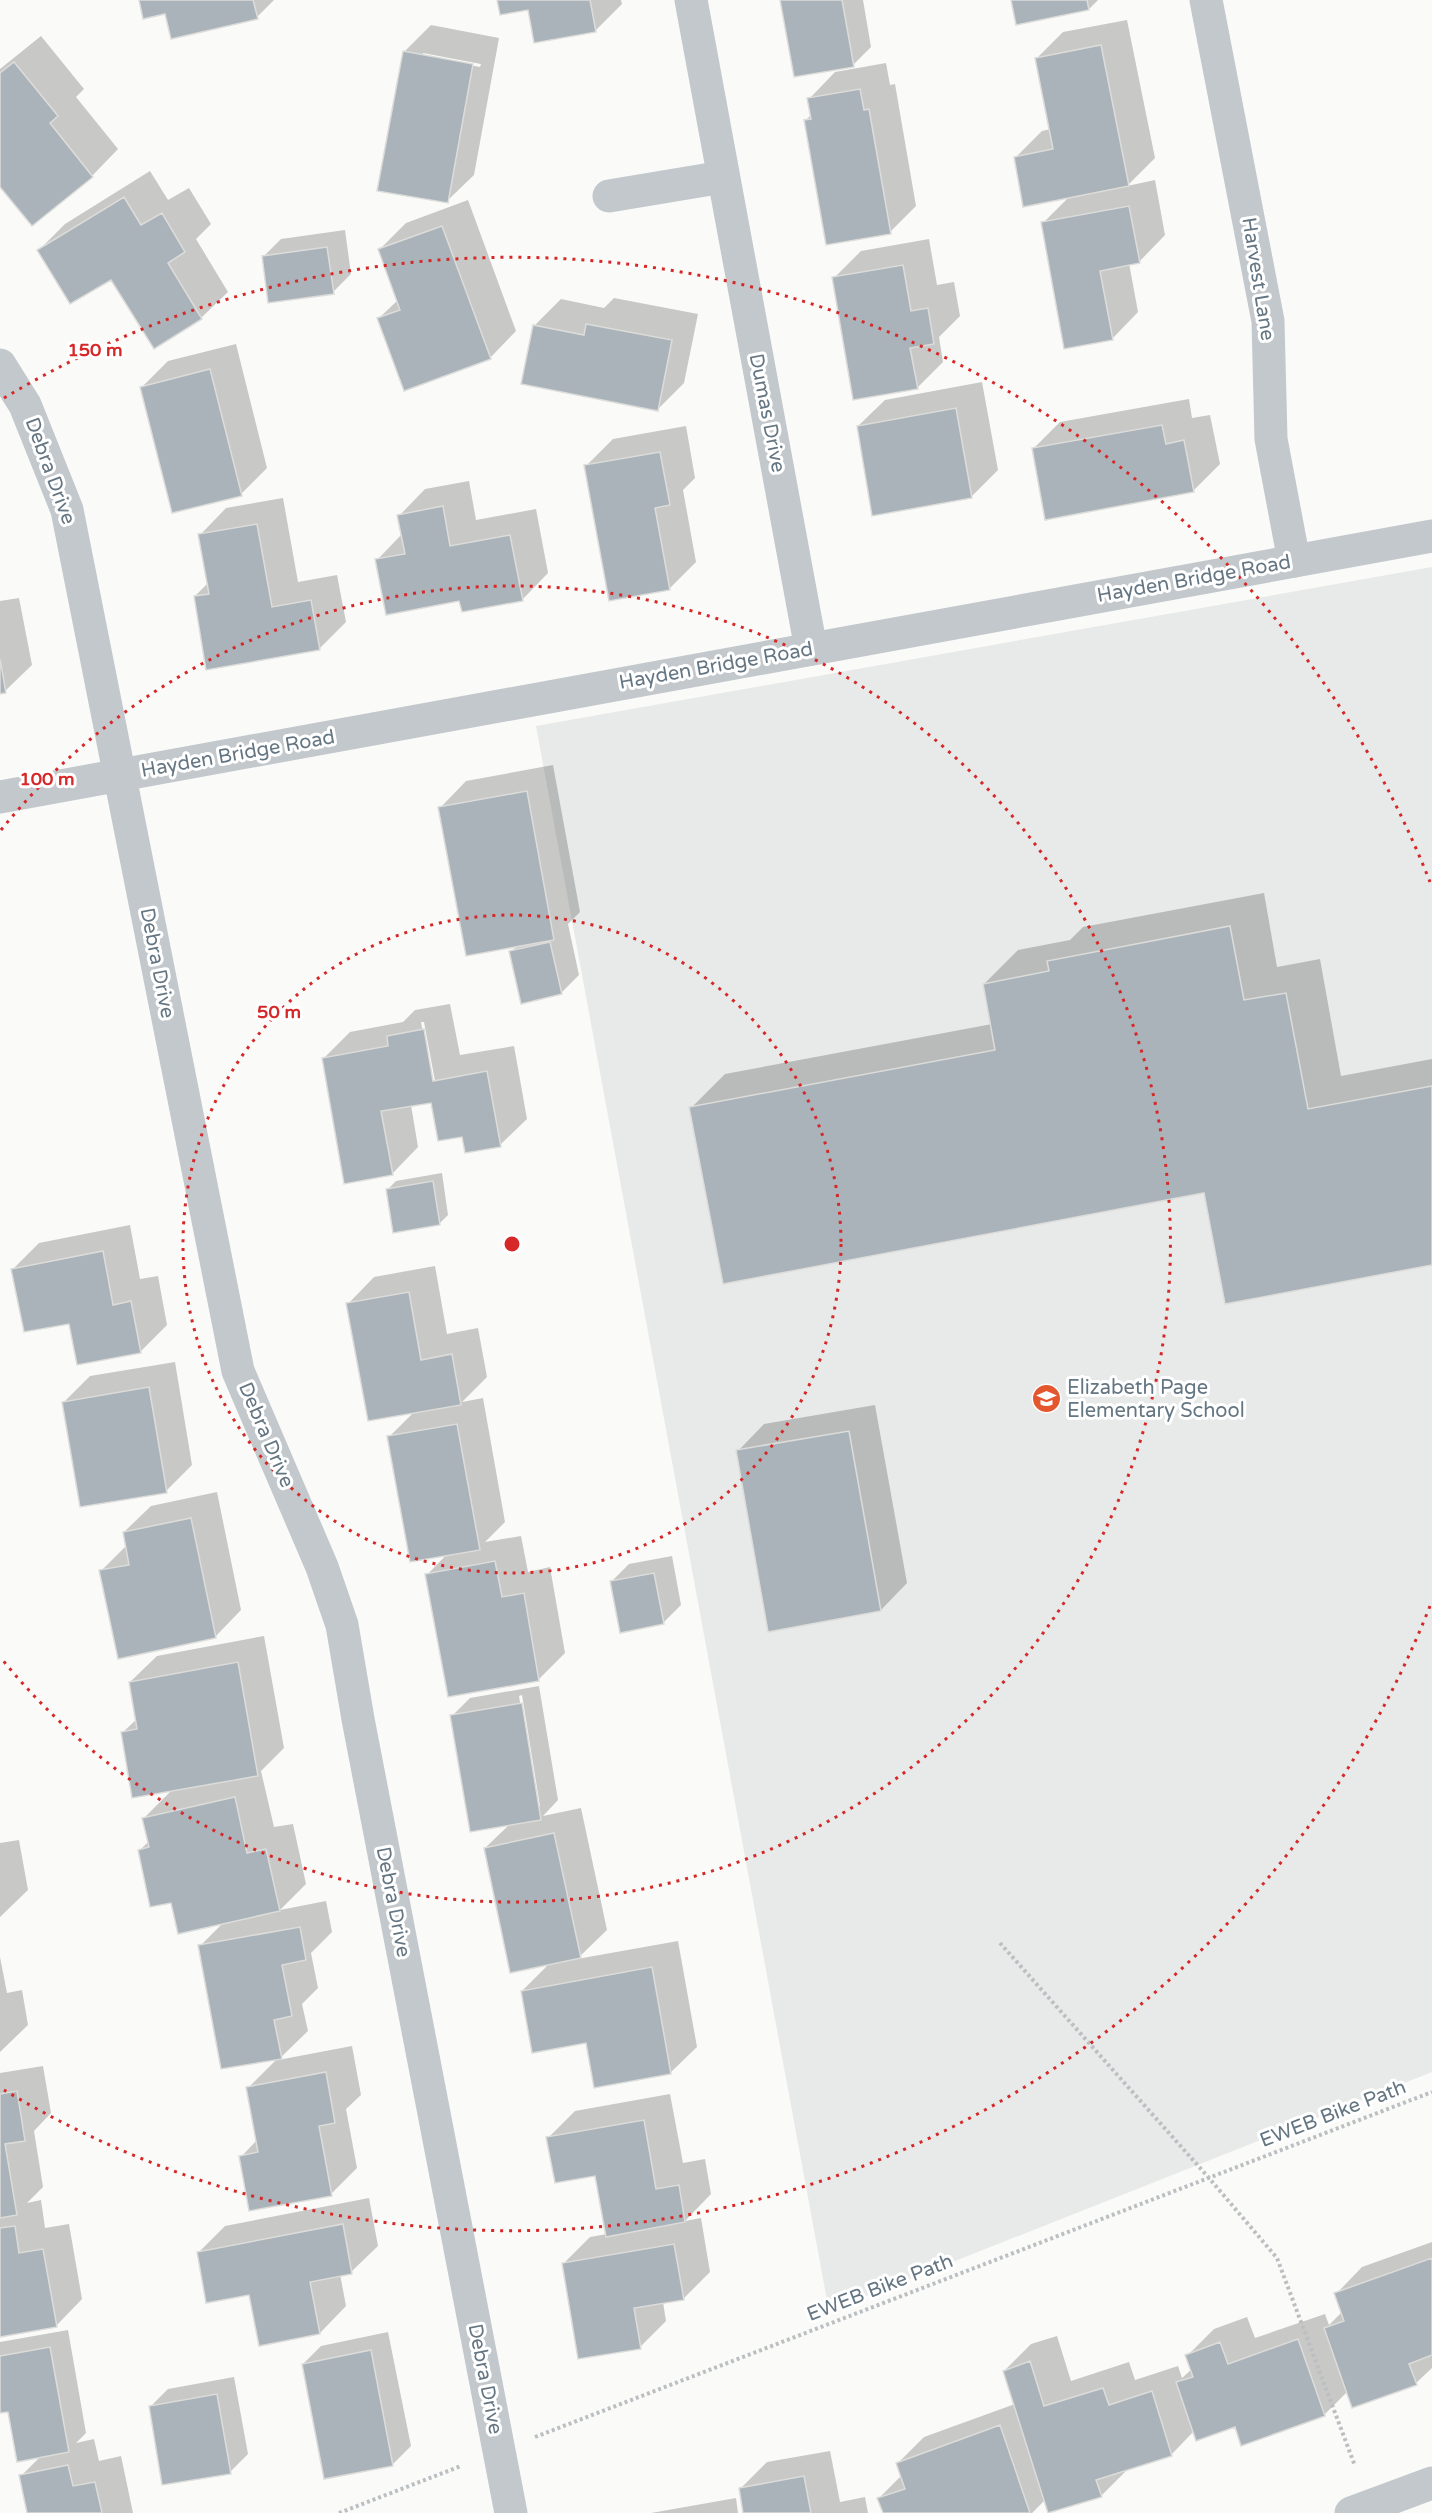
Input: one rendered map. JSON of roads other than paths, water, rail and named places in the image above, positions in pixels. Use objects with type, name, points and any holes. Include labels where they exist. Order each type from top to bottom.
[{"type":"street","name":"Dumas Drive","points":[[691,0],[811,649]]},
{"type":"street","name":"Harvest Lane","points":[[1206,0],[1268,321],[1271,439],[1294,561]]},
{"type":"street","points":[[609,195],[723,177]]},
{"type":"street","name":"Debra Drive","points":[[0,365],[26,405],[67,510],[238,1371],[322,1567],[342,1624],[358,1719],[511,2513]]},
{"type":"street","name":"Hayden Bridge Road","points":[[0,797],[1432,536]]},
{"type":"street","points":[[1351,2513],[1432,2483]]},
{"type":"place","name":"Elizabeth Page Elementary School","points":[[1046,1399]]}]
